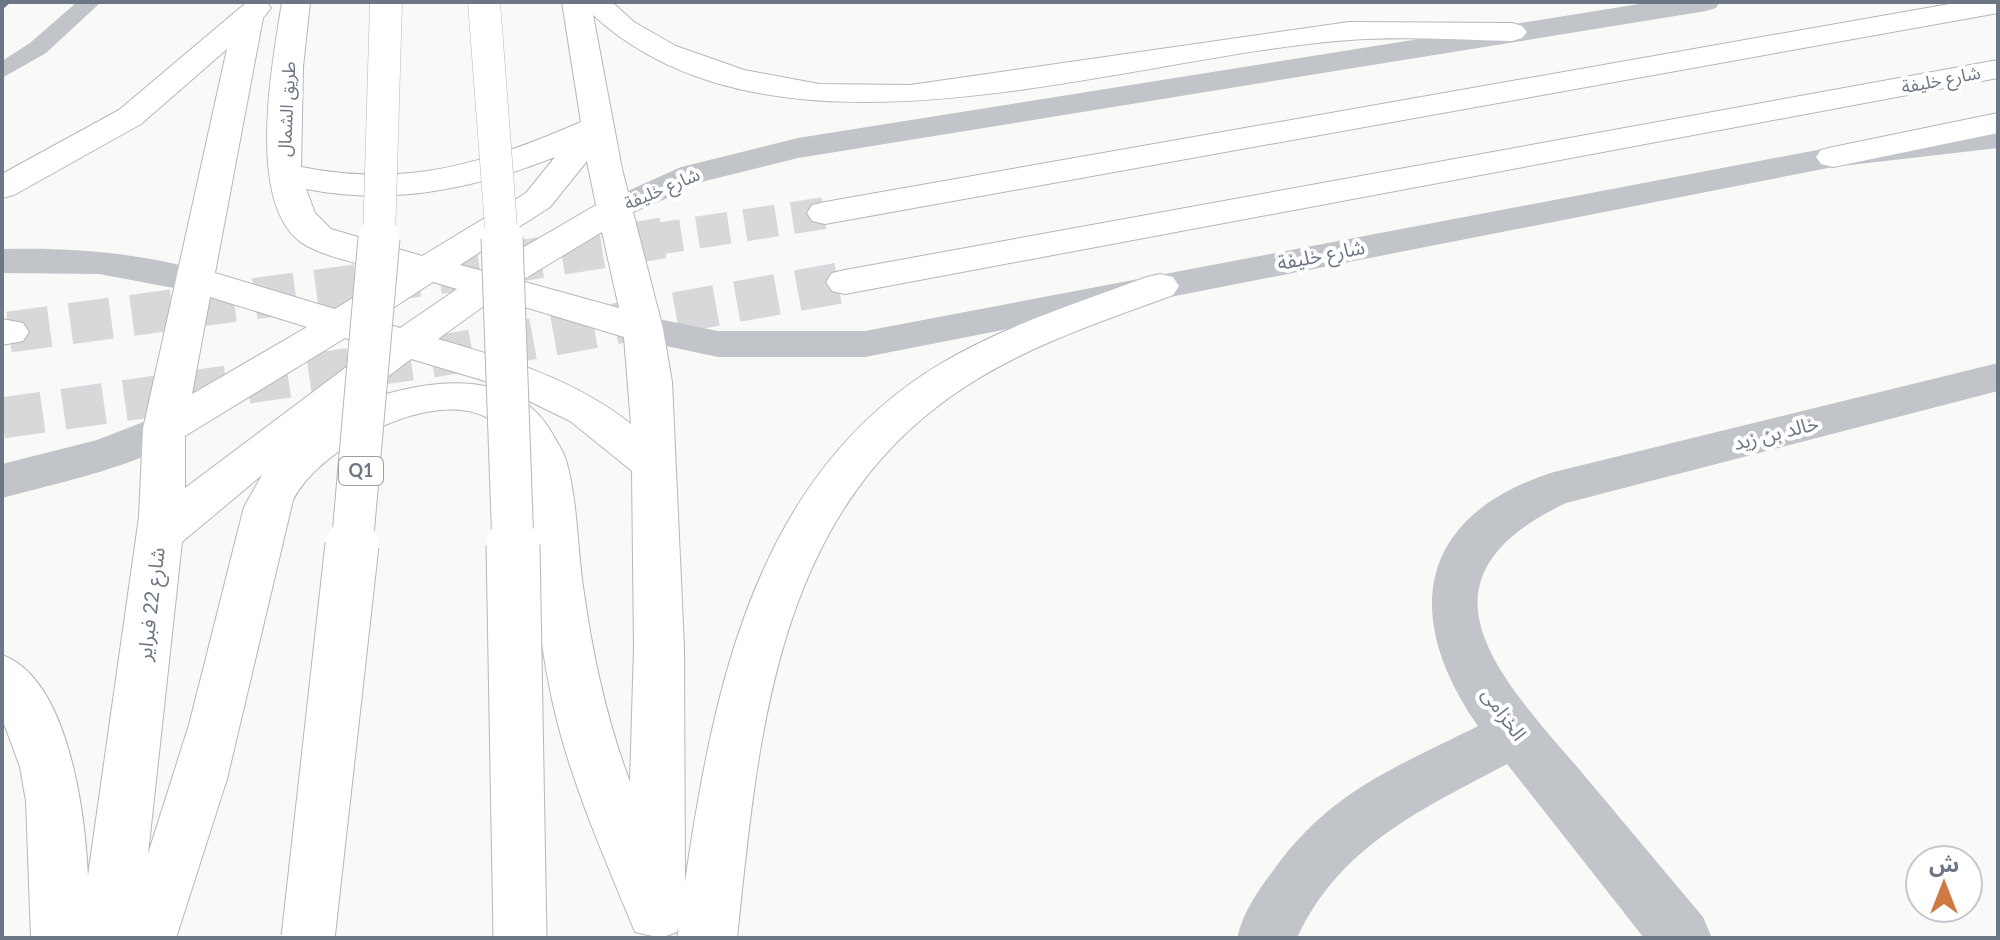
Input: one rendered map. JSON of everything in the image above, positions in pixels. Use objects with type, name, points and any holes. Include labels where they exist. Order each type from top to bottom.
[{"type":"main road","name":"طريق الشمال","points":[[296,2],[288,67],[284,174],[298,217],[318,237],[354,250],[490,284],[643,329]]},
{"type":"main road","name":"Q1","points":[[308,938],[362,458],[383,191],[386,2]]},
{"type":"main road","points":[[484,2],[501,172],[512,440],[520,938]]},
{"type":"main road","points":[[576,2],[613,210],[643,329],[651,382],[651,463],[659,647],[658,924]]},
{"type":"main road","points":[[595,2],[624,28],[665,52],[737,78],[819,93],[910,94],[1349,31],[1512,32]]},
{"type":"main road","points":[[825,213],[1998,4]]},
{"type":"main road","points":[[2,188],[130,117],[256,9]]},
{"type":"main road","points":[[160,534],[164,429],[256,9]]},
{"type":"main road","name":"شارع خليفة","points":[[845,282],[1998,69]]},
{"type":"main road","points":[[1833,157],[1998,123]]},
{"type":"main road","points":[[284,174],[358,187],[457,181],[508,166],[597,127]]},
{"type":"main road","points":[[164,429],[538,200],[597,127]]},
{"type":"main road","name":"شارع 22 فبراير","points":[[109,938],[160,534],[229,477],[490,284],[613,210]]},
{"type":"main road","points":[[195,280],[409,342],[551,391],[585,410],[651,463]]},
{"type":"main road","points":[[707,938],[719,840],[745,702],[764,627],[796,551],[833,485],[874,438],[930,391],[992,354],[1160,286]]},
{"type":"main road","points":[[146,938],[195,795],[222,700],[267,507],[281,479],[302,454],[342,427],[399,403],[435,397],[467,397],[497,405],[521,417],[537,435],[544,458],[566,639],[584,723],[614,814],[658,924]]},
{"type":"main road","points":[[2,677],[41,743],[58,840],[61,938]]},
{"type":"street","name":"شارع خليفة","points":[[613,210],[693,174],[798,148],[1706,2]]},
{"type":"street","name":"شارع خليفة","points":[[643,329],[718,344],[865,344],[1833,157],[1998,138]]},
{"type":"street","points":[[2,261],[84,259],[124,263],[195,280]]},
{"type":"street","name":"خالد بن زيد","points":[[1554,489],[1998,377]]},
{"type":"street","points":[[2,481],[108,453],[164,429]]},
{"type":"street","name":"الخزامى","points":[[1554,489],[1499,516],[1478,536],[1463,562],[1456,588],[1455,618],[1462,649],[1516,733],[1682,938]]},
{"type":"street","points":[[1267,938],[1270,924],[1321,852],[1372,808],[1516,733]]},
{"type":"lane","points":[[2,71],[38,48],[90,2]]},
{"type":"tunnel","points":[[650,240],[825,213]]},
{"type":"tunnel","points":[[9,332],[444,273],[663,238]]},
{"type":"tunnel","points":[[2,418],[438,356],[845,282]]}]
